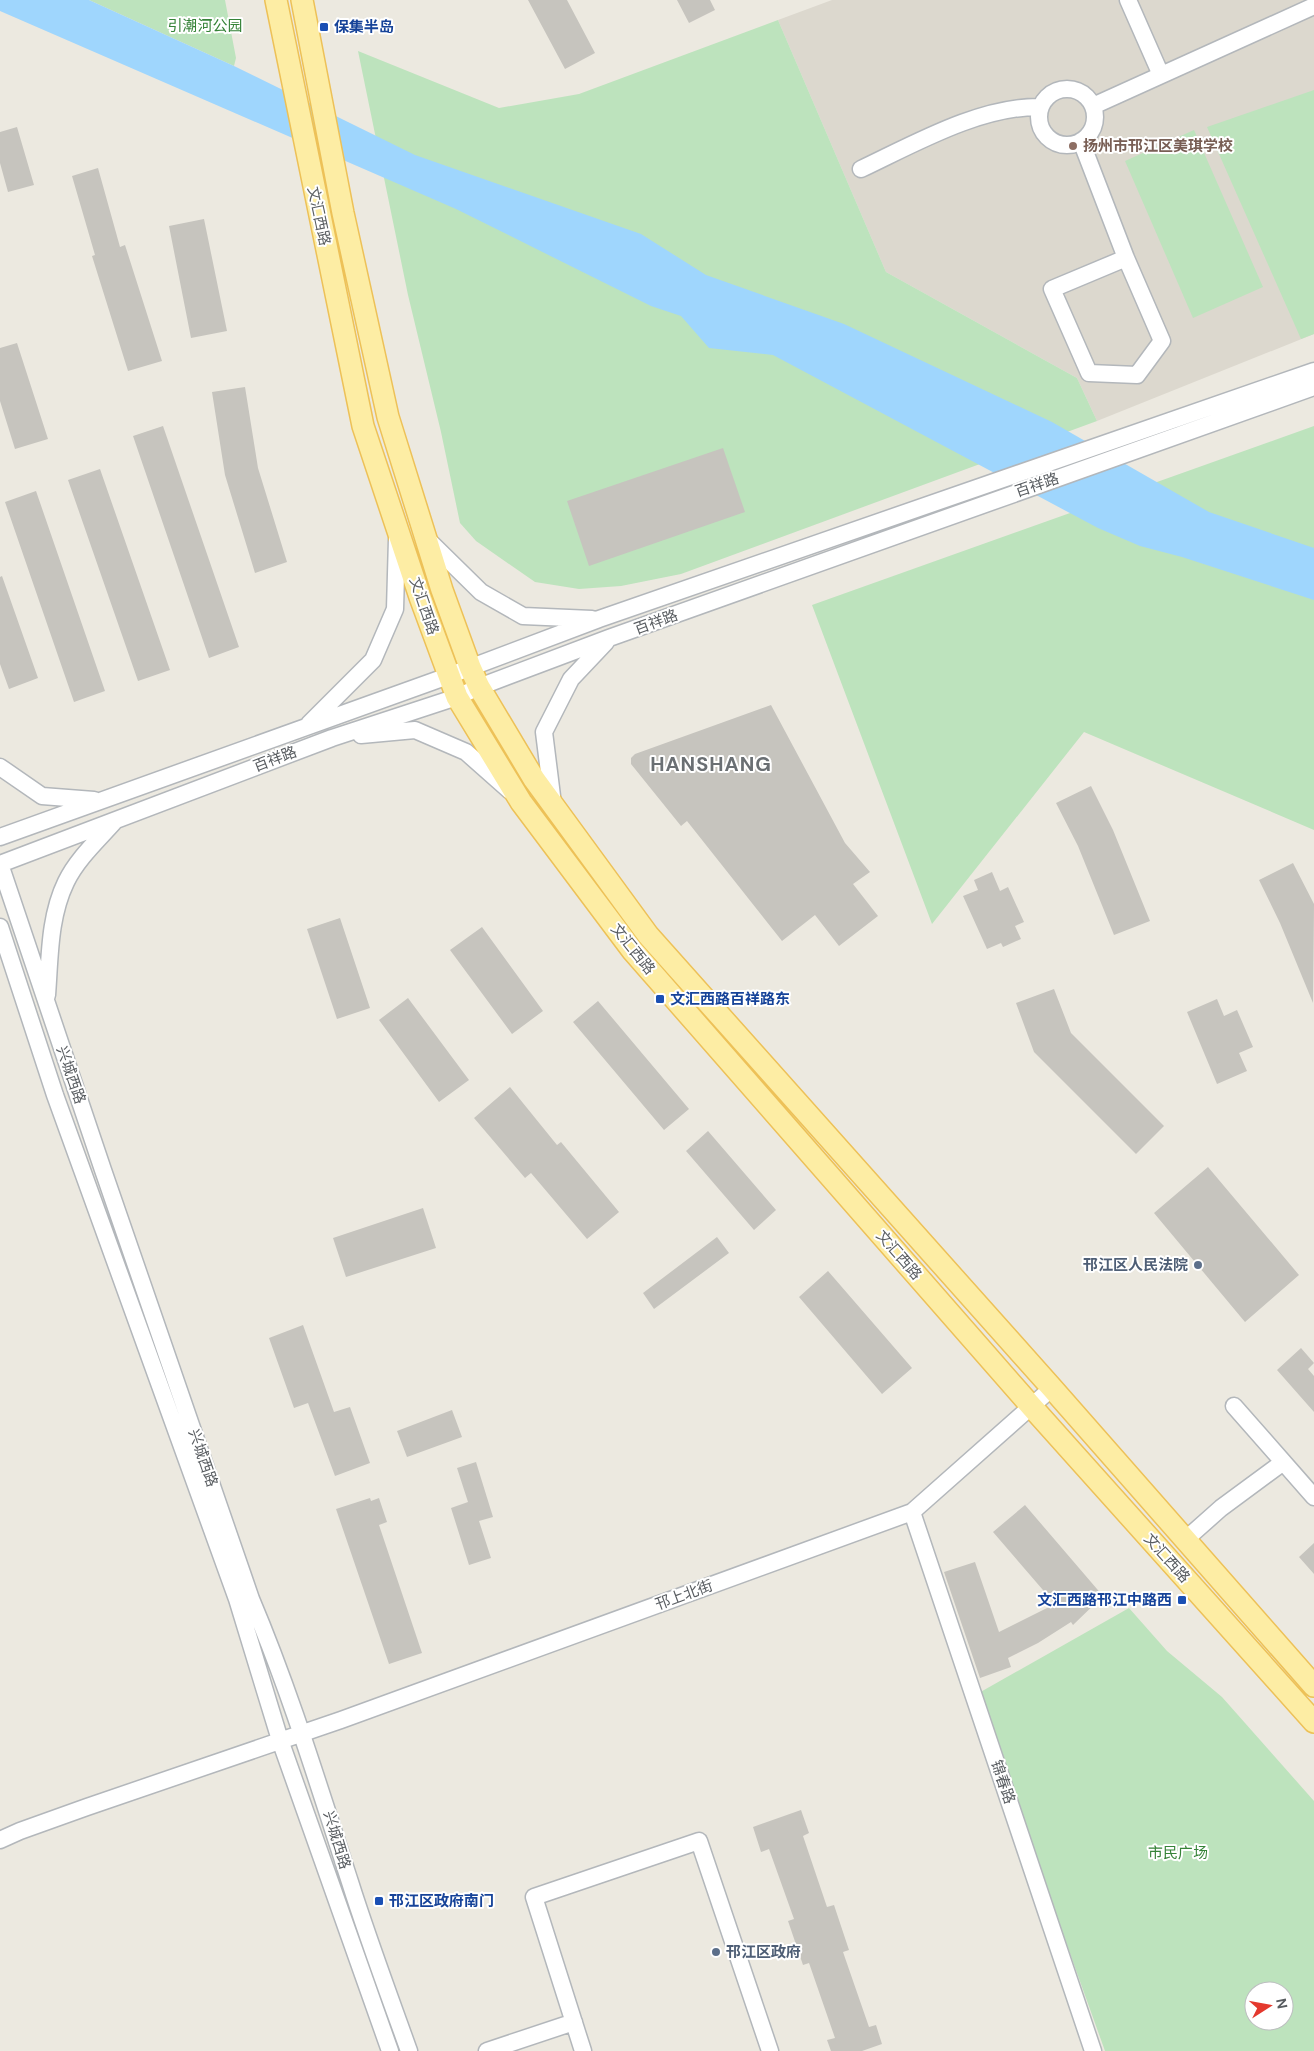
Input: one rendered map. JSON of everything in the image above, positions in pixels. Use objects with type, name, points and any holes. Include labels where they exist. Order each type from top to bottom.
[{"type":"main road","name":"文汇西路","points":[[276,0],[363,426],[448,676],[457,697],[522,802],[632,950],[1031,1406],[1314,1722]]},
{"type":"main road","name":"文汇西路","points":[[302,0],[343,213],[388,417],[442,590],[470,667],[479,686],[534,779],[648,935],[1052,1388],[1314,1686]]},
{"type":"street","points":[[1128,0],[1161,74]]},
{"type":"street","points":[[1093,106],[1314,6]]},
{"type":"street","points":[[1060,89],[1073,89],[1085,95],[1093,106],[1095,119],[1093,126],[1090,132],[1080,141],[1068,145],[1054,142],[1044,133],[1039,120],[1040,107],[1048,96],[1060,89]]},
{"type":"street","points":[[860,169],[960,123],[1023,107],[1040,107]]},
{"type":"street","points":[[1080,141],[1126,258],[1162,340],[1137,375],[1089,373],[1052,289],[1126,258]]},
{"type":"street","name":"百祥路","points":[[0,837],[448,676],[599,619],[1314,371]]},
{"type":"street","name":"百祥路","points":[[0,864],[332,738],[457,697],[479,686],[609,638],[1314,387]]},
{"type":"street","points":[[306,727],[373,660],[396,609],[397,527]]},
{"type":"street","points":[[426,538],[481,592],[523,616],[599,619]]},
{"type":"street","points":[[553,806],[544,732],[571,680],[609,638]]},
{"type":"street","points":[[332,738],[415,730],[466,752],[522,802]]},
{"type":"street","points":[[0,767],[42,796],[101,800]]},
{"type":"street","points":[[46,1002],[52,925],[66,881],[87,852],[117,819]]},
{"type":"street","name":"兴城西路","points":[[0,864],[251,1599],[271,1646],[302,1732],[350,1882],[409,2051]]},
{"type":"street","name":"兴城西路","points":[[0,928],[55,1095],[253,1645],[280,1740],[390,2051]]},
{"type":"street","points":[[0,964],[20,988]]},
{"type":"street","name":"邗上北街","points":[[0,1840],[20,1830],[360,1713],[912,1512],[1052,1388]]},
{"type":"street","points":[[1234,1406],[1282,1463],[1314,1497]]},
{"type":"street","points":[[1185,1540],[1221,1508],[1282,1463]]},
{"type":"street","name":"锦春路","points":[[912,1512],[1093,2051]]},
{"type":"street","points":[[584,2051],[534,1897],[699,1841],[770,2051]]},
{"type":"street","points":[[487,2051],[574,2022]]},
{"type":"shaded area","name":"扬州市邗江区美琪学校","points":[[832,0],[1314,0],[1314,334],[1097,421],[1077,378],[886,272],[778,20]]},
{"type":"green space","name":"引潮河公园","points":[[89,0],[225,0],[236,58],[234,66]]},
{"type":"green space","points":[[778,20],[886,272],[1077,378],[1097,421],[681,574],[621,586],[579,589],[535,582],[476,541],[460,523],[441,432],[408,295],[358,51],[499,108],[579,94]]},
{"type":"green space","points":[[1314,90],[1314,334],[1301,339],[1207,127]]},
{"type":"green space","points":[[1194,130],[1263,287],[1193,318],[1125,161]]},
{"type":"green space","points":[[1314,426],[1314,830],[1084,732],[932,924],[812,605]]},
{"type":"green space","name":"市民广场","points":[[1129,1608],[1167,1651],[1222,1697],[1314,1801],[1314,2051],[1105,2051],[977,1694]]},
{"type":"water","points":[[0,0],[89,0],[234,66],[415,155],[641,234],[706,275],[844,324],[1052,422],[1209,512],[1314,548],[1314,600],[1182,557],[1140,546],[1098,528],[773,355],[709,348],[681,316],[651,306],[456,209],[0,11]]},
{"type":"building","points":[[528,0],[567,0],[595,53],[565,69]]},
{"type":"building","points":[[677,0],[710,0],[715,10],[689,23]]},
{"type":"building","points":[[17,127],[34,185],[8,192],[0,163],[0,132]]},
{"type":"building","points":[[98,168],[120,247],[125,245],[162,361],[128,371],[92,256],[95,255],[72,176]]},
{"type":"building","points":[[204,219],[227,331],[191,338],[169,226]]},
{"type":"building","points":[[17,343],[48,439],[15,449],[0,401],[0,348]]},
{"type":"building","points":[[245,387],[258,468],[287,562],[255,573],[225,475],[212,392]]},
{"type":"building","points":[[163,426],[239,647],[209,658],[133,436]]},
{"type":"building","points":[[723,448],[745,512],[589,566],[567,501]]},
{"type":"building","points":[[100,469],[170,670],[138,681],[68,480]]},
{"type":"building","points":[[36,491],[105,691],[74,702],[5,502]]},
{"type":"building","points":[[2,576],[38,678],[9,689],[0,664],[0,577]]},
{"type":"building","points":[[771,705],[845,843],[870,872],[853,884],[878,916],[839,946],[815,915],[782,941],[687,821],[681,826],[631,764],[631,758],[635,754]]},
{"type":"building","points":[[1091,786],[1113,830],[1150,921],[1114,935],[1078,846],[1056,803]]},
{"type":"building","points":[[1293,863],[1314,904],[1313,1003],[1280,923],[1259,880]]},
{"type":"building","points":[[992,872],[1000,891],[1008,887],[1024,922],[1015,926],[1021,939],[1003,947],[1001,943],[987,949],[963,896],[978,890],[974,880]]},
{"type":"building","points":[[340,918],[370,1008],[337,1019],[307,929]]},
{"type":"building","points":[[482,927],[543,1011],[512,1034],[450,950]]},
{"type":"building","points":[[1054,989],[1071,1033],[1164,1126],[1136,1154],[1034,1052],[1016,1003]]},
{"type":"building","points":[[408,998],[469,1080],[439,1102],[379,1020]]},
{"type":"building","points":[[1217,999],[1224,1016],[1237,1010],[1253,1047],[1239,1053],[1247,1071],[1217,1084],[1187,1012]]},
{"type":"building","points":[[598,1001],[689,1109],[664,1130],[573,1022]]},
{"type":"building","points":[[510,1087],[557,1145],[561,1142],[619,1212],[587,1239],[531,1173],[525,1178],[474,1118]]},
{"type":"building","points":[[708,1131],[776,1210],[754,1230],[686,1151]]},
{"type":"building","points":[[1208,1167],[1299,1275],[1245,1322],[1154,1213]]},
{"type":"building","points":[[423,1208],[436,1248],[346,1277],[333,1238]]},
{"type":"building","points":[[717,1237],[729,1253],[654,1309],[643,1293]]},
{"type":"building","points":[[828,1271],[912,1368],[882,1394],[799,1297]]},
{"type":"building","points":[[303,1325],[334,1412],[350,1407],[370,1463],[335,1476],[308,1403],[294,1408],[269,1338]]},
{"type":"building","points":[[1301,1348],[1314,1363],[1308,1369],[1314,1376],[1314,1412],[1277,1370]]},
{"type":"building","points":[[452,1410],[462,1437],[407,1457],[397,1431]]},
{"type":"building","points":[[476,1462],[493,1517],[479,1521],[491,1558],[469,1565],[451,1508],[468,1502],[457,1468]]},
{"type":"building","points":[[370,1498],[371,1501],[379,1498],[387,1522],[379,1525],[422,1653],[389,1664],[336,1509]]},
{"type":"building","points":[[1025,1505],[1103,1596],[1073,1625],[1071,1622],[1038,1643],[1008,1658],[1011,1667],[980,1678],[944,1572],[975,1562],[999,1632],[1055,1604],[993,1532]]},
{"type":"building","points":[[1314,1543],[1314,1574],[1299,1557]]},
{"type":"building","points":[[801,1810],[809,1833],[803,1836],[827,1907],[834,1905],[849,1950],[843,1952],[869,2027],[876,2025],[882,2044],[862,2051],[831,2051],[827,2040],[835,2038],[809,1963],[803,1965],[788,1921],[794,1919],[769,1849],[761,1852],[753,1827]]},
{"type":"place","name":"保集半岛","points":[[324,27]]},
{"type":"place","name":"扬州市邗江区美琪学校","points":[[1073,146]]},
{"type":"place","name":"文汇西路百祥路东","points":[[660,999]]},
{"type":"place","name":"邗江区人民法院","points":[[1198,1265]]},
{"type":"place","name":"文汇西路邗江中路西","points":[[1182,1600]]},
{"type":"place","name":"邗江区政府南门","points":[[379,1901]]},
{"type":"place","name":"邗江区政府","points":[[716,1952]]},
{"type":"district","name":"HANSHANG","points":[[711,764]]}]
